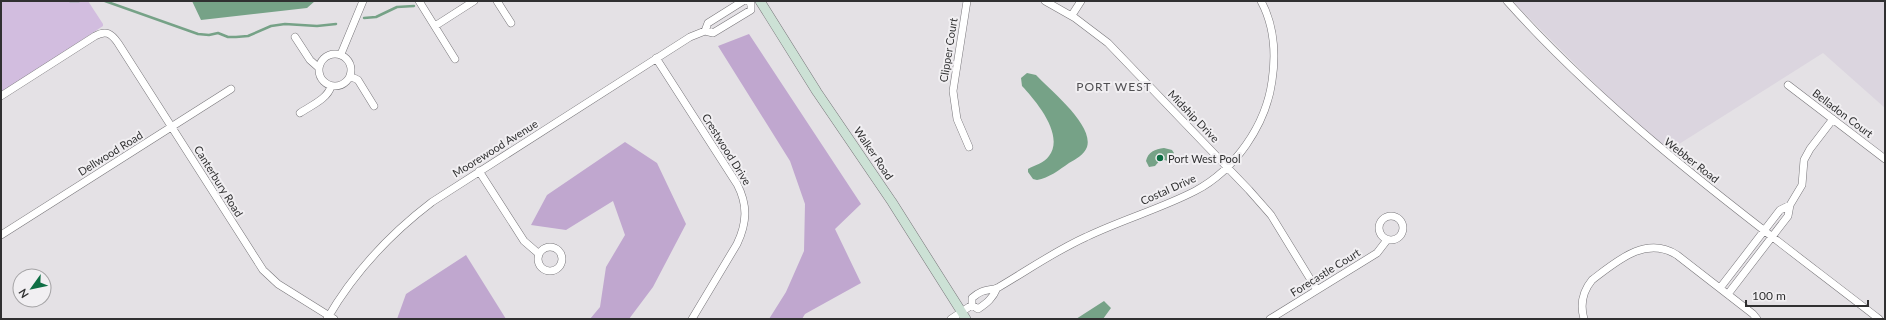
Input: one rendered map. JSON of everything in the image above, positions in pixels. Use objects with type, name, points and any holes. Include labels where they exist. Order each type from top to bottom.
[{"type":"street","points":[[341,54],[363,1]]},
{"type":"street","points":[[419,1],[455,59]]},
{"type":"street","points":[[435,26],[474,1]]},
{"type":"street","points":[[497,1],[511,23]]},
{"type":"street","name":"Moorewood Avenue","points":[[330,318],[353,280],[391,238],[432,202],[656,58],[690,37],[705,30],[708,24],[743,1]]},
{"type":"street","name":"Moorewood Avenue","points":[[705,30],[713,33],[751,10],[753,1]]},
{"type":"street","name":"Walker Road","points":[[753,1],[882,185],[964,315]]},
{"type":"street","name":"Clipper Court","points":[[967,1],[953,91],[957,119],[970,147]]},
{"type":"street","name":"Midship Drive","points":[[1045,1],[1072,15],[1108,42],[1265,207],[1317,290]]},
{"type":"street","points":[[1072,15],[1081,1]]},
{"type":"street","name":"Costal Drive","points":[[951,319],[964,315],[972,305],[972,298],[979,292],[997,288],[1035,264],[1086,236],[1195,191],[1227,167],[1255,131],[1269,98],[1274,71],[1274,45],[1270,23],[1261,1]]},
{"type":"street","name":"Webber Road","points":[[1507,1],[1573,69],[1634,126],[1879,319]]},
{"type":"street","name":"Canterbury Road","points":[[1,96],[95,36],[101,33],[108,33],[113,36],[263,270],[278,284],[330,318]]},
{"type":"street","points":[[295,37],[310,60],[319,68]]},
{"type":"street","points":[[341,54],[348,65],[350,76],[342,85],[331,86],[323,80],[319,68],[320,62],[327,56],[341,54]]},
{"type":"street","name":"Crestwood Drive","points":[[656,58],[737,184],[746,212],[742,232],[737,244],[692,319]]},
{"type":"street","points":[[350,76],[358,80],[374,106]]},
{"type":"street","name":"Belladon Court","points":[[1788,85],[1885,159]]},
{"type":"street","points":[[300,113],[325,97],[330,91],[331,86]]},
{"type":"street","name":"Dellwood Road","points":[[1,235],[231,89]]},
{"type":"street","points":[[1728,294],[1788,216],[1790,205],[1802,185],[1804,160],[1810,149],[1833,119]]},
{"type":"street","points":[[479,171],[524,241],[539,254]]},
{"type":"street","points":[[1720,288],[1780,210],[1790,205]]},
{"type":"street","name":"Forecastle Court","points":[[1270,319],[1377,253],[1387,240]]},
{"type":"street","points":[[1584,319],[1582,308],[1583,298],[1587,286],[1592,280],[1634,252],[1650,247],[1667,249],[1728,294],[1757,319]]},
{"type":"street","name":"Costal Drive","points":[[972,305],[978,309],[986,304],[992,298],[997,288]]},
{"type":"shaded area","points":[[1,1],[88,1],[103,26],[1,93]]},
{"type":"shaded area","points":[[192,1],[315,1],[307,8],[201,20]]},
{"type":"shaded area","points":[[1512,1],[1885,1],[1885,108],[1823,53],[1668,151],[1625,114]]},
{"type":"shaded area","points":[[749,34],[861,204],[835,229],[861,283],[805,314],[802,319],[769,319],[786,292],[804,251],[805,204],[790,161],[718,46]]},
{"type":"shaded area","points":[[1027,73],[1036,75],[1069,108],[1084,129],[1087,138],[1087,147],[1080,156],[1050,176],[1037,180],[1033,179],[1028,172],[1028,169],[1042,162],[1049,156],[1053,148],[1054,138],[1047,119],[1041,109],[1022,86],[1021,78]]},
{"type":"shaded area","points":[[625,142],[657,163],[686,224],[653,287],[629,319],[590,319],[600,307],[606,267],[625,235],[613,201],[566,230],[531,225],[547,195]]},
{"type":"shaded area","name":"Port West Pool","points":[[1164,148],[1172,150],[1174,153],[1172,159],[1168,161],[1161,159],[1155,166],[1149,167],[1146,161],[1148,155],[1155,150]]},
{"type":"shaded area","points":[[466,255],[506,319],[397,319],[406,294]]},
{"type":"shaded area","points":[[1104,301],[1111,308],[1103,319],[1076,319]]},
{"type":"waterway","points":[[70,1],[79,1]]},
{"type":"waterway","points":[[105,1],[198,34],[209,35],[218,33],[228,37],[248,36],[271,26],[285,24],[317,26],[336,24]]},
{"type":"waterway","points":[[364,18],[376,17],[397,7],[414,6]]},
{"type":"place","name":"Port West Pool","points":[[1160,158]]},
{"type":"district","name":"PORT WEST","points":[[1114,86]]}]
